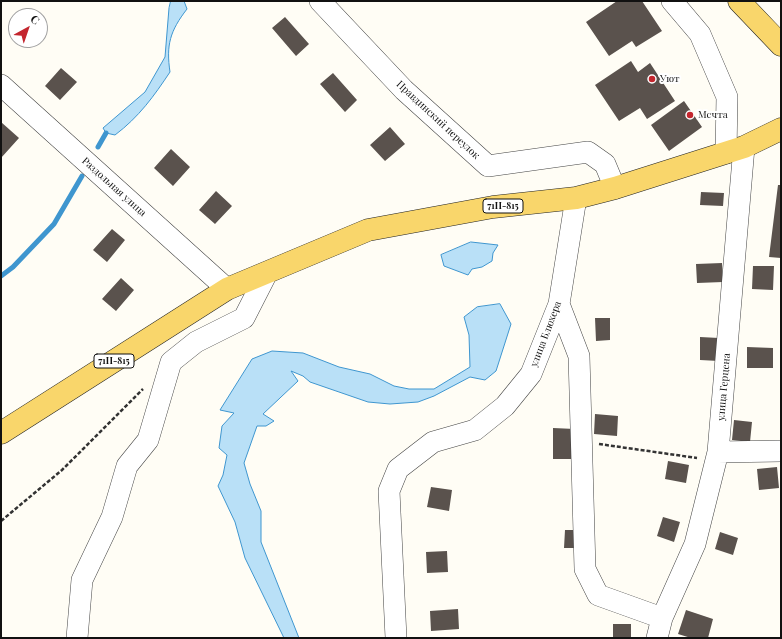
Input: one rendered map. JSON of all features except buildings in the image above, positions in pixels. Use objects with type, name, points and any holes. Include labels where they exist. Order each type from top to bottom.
[{"type":"main road","points":[[740,1],[781,45]]},
{"type":"main road","name":"71Н-815","points":[[1,433],[227,290],[368,230],[493,207],[576,198],[615,188],[735,150],[781,129]]},
{"type":"street","name":"Правдинский переулок","points":[[320,1],[404,90],[488,166],[588,152],[605,164],[615,188]]},
{"type":"street","name":"улица Герцена","points":[[657,638],[662,618],[695,544],[717,456],[735,150],[727,97],[700,34],[672,1]]},
{"type":"street","name":"Раздольная улица","points":[[1,85],[227,290]]},
{"type":"street","name":"улица Блюхера","points":[[396,638],[389,491],[398,469],[434,442],[476,430],[505,406],[531,374],[559,304],[576,198]]},
{"type":"street","points":[[77,638],[82,580],[112,517],[127,466],[148,440],[171,362],[196,342],[244,318],[267,273]]},
{"type":"street","points":[[559,304],[578,356],[585,569],[598,595],[662,618]]},
{"type":"street","points":[[717,456],[781,451]]},
{"type":"path","points":[[1,521],[62,470],[148,384]]},
{"type":"path","points":[[581,442],[717,456]]},
{"type":"water","points":[[171,1],[184,1],[187,9],[173,31],[169,46],[170,72],[152,98],[124,128],[115,135],[106,133],[103,128],[145,92],[165,57],[169,8]]},
{"type":"water","points":[[471,242],[498,245],[493,253],[492,261],[482,267],[472,269],[468,275],[444,266],[441,255]]},
{"type":"water","points":[[500,304],[511,324],[496,371],[485,380],[470,377],[434,396],[418,402],[390,404],[368,402],[310,382],[303,376],[291,371],[298,381],[263,414],[274,421],[266,426],[257,426],[244,463],[250,484],[261,511],[261,542],[299,638],[284,638],[245,558],[235,522],[218,486],[223,475],[227,455],[219,448],[222,426],[234,413],[220,410],[252,359],[272,351],[303,353],[339,367],[370,374],[394,386],[409,389],[434,389],[470,367],[469,335],[464,317],[477,307]]},
{"type":"waterway","points":[[98,147],[106,133]]},
{"type":"waterway","points":[[1,276],[13,267],[54,224],[82,176]]},
{"type":"place","name":"Уют","points":[[652,79]]},
{"type":"place","name":"Мечта","points":[[690,115]]}]
